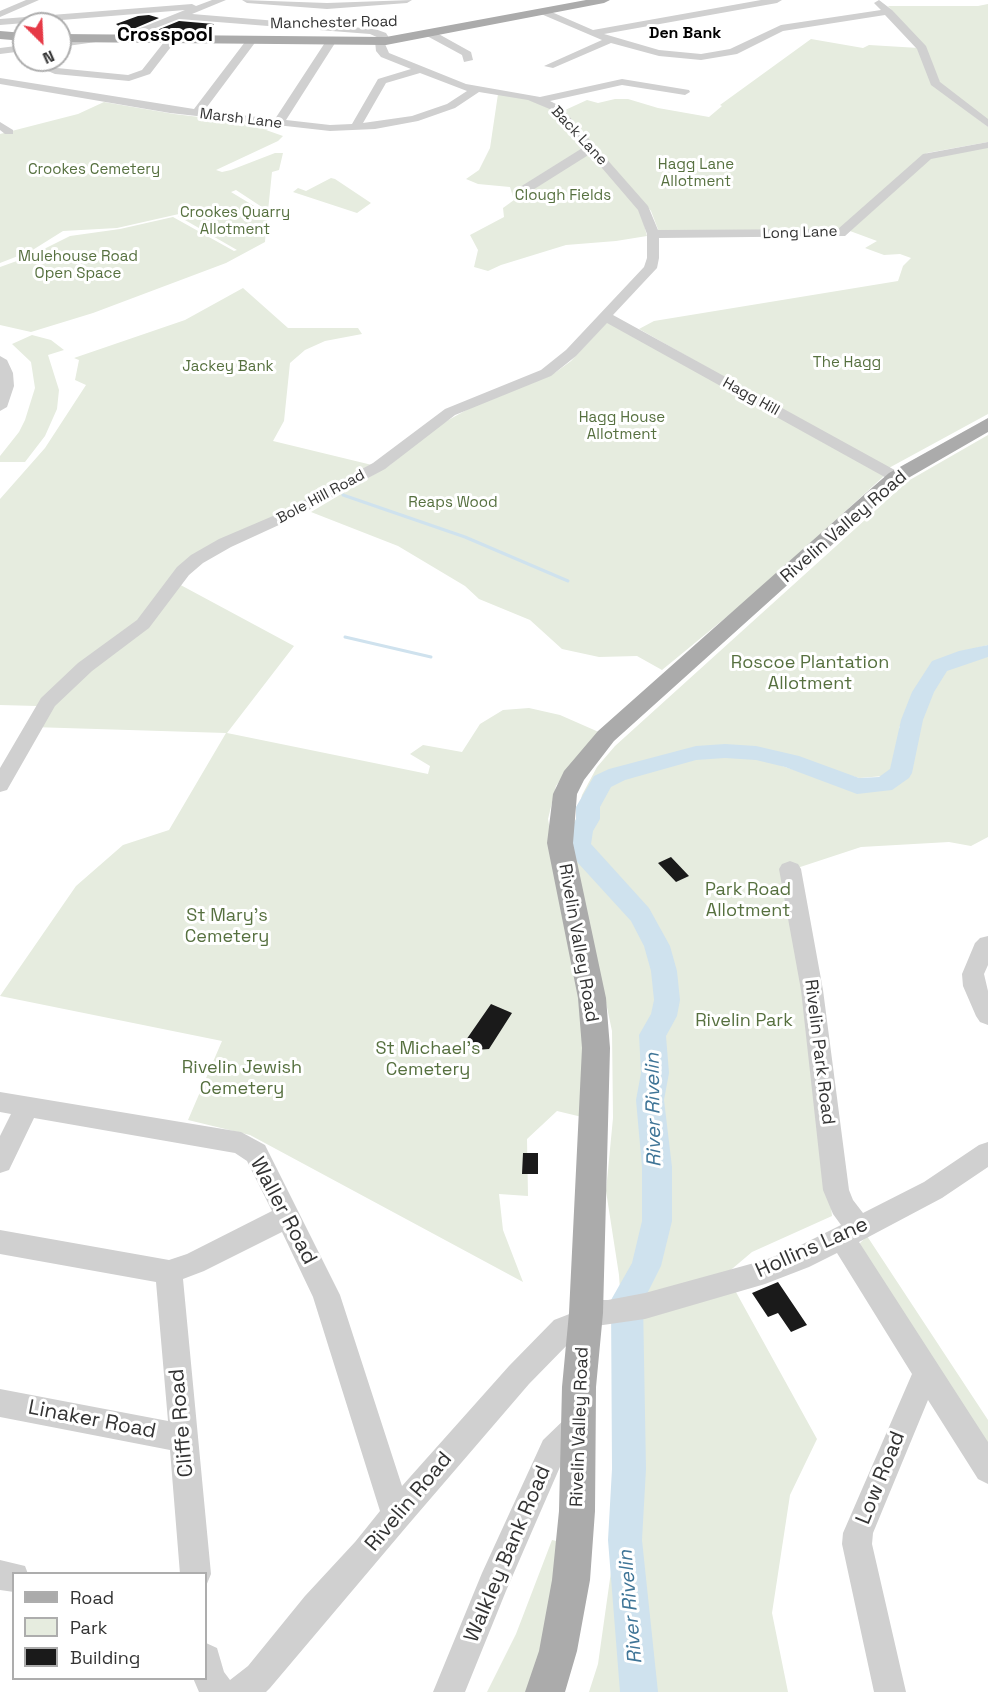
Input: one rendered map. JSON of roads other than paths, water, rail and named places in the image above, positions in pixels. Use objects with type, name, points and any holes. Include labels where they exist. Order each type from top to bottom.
[{"type":"main road","name":"Manchester Road","points":[[72,39],[383,41],[604,0]]},
{"type":"main road","name":"Rivelin Valley Road","points":[[545,1692],[558,1651],[571,1580],[577,1511],[579,1387],[592,1316],[596,1048],[592,998],[560,843],[565,794],[578,770],[606,736],[896,477],[988,424]]},
{"type":"street","points":[[0,14],[34,0]]},
{"type":"street","points":[[118,39],[221,0]]},
{"type":"street","points":[[247,0],[327,6],[407,0]]},
{"type":"street","points":[[590,33],[777,0]]},
{"type":"street","points":[[877,0],[922,48],[935,83],[988,124]]},
{"type":"street","points":[[0,22],[199,7]]},
{"type":"street","points":[[544,12],[609,40],[659,53],[713,56],[739,50],[764,34],[781,28],[889,12]]},
{"type":"street","points":[[177,16],[372,31],[382,34],[383,54],[464,87],[542,100],[621,82],[685,92]]},
{"type":"street","points":[[431,33],[467,54],[468,60]]},
{"type":"street","points":[[66,72],[129,78],[146,72],[172,39]]},
{"type":"street","points":[[72,42],[81,40]]},
{"type":"street","points":[[196,113],[252,40]]},
{"type":"street","points":[[278,123],[332,40]]},
{"type":"street","points":[[549,66],[609,40]]},
{"type":"street","points":[[355,128],[382,81],[422,69]]},
{"type":"street","name":"Marsh Lane","points":[[0,81],[38,86],[120,103],[321,128],[355,128],[396,123],[436,112],[477,89]]},
{"type":"street","name":"Back Lane","points":[[542,100],[556,108],[644,209],[653,234]]},
{"type":"street","name":"Long Lane","points":[[653,234],[841,233],[927,156],[988,145]]},
{"type":"street","points":[[524,190],[591,148]]},
{"type":"street","name":"Bole Hill Road","points":[[0,785],[48,702],[85,667],[143,624],[183,571],[197,559],[225,543],[303,508],[379,466],[450,412],[546,373],[571,353],[650,268],[653,258],[653,234]]},
{"type":"street","name":"Hagg Hill","points":[[606,317],[896,477]]},
{"type":"street","points":[[0,360],[6,373],[7,386],[0,407]]},
{"type":"street","name":"Rivelin Park Road","points":[[790,869],[812,990],[836,1190],[850,1233],[927,1373],[988,1469]]},
{"type":"street","points":[[988,944],[983,949],[973,974],[974,986],[988,1016]]},
{"type":"street","name":"Waller Road","points":[[0,1102],[241,1143],[256,1153],[326,1295],[396,1515]]},
{"type":"street","points":[[0,1162],[27,1106]]},
{"type":"street","name":"Hollins Lane","points":[[592,1316],[645,1306],[765,1272],[800,1259],[933,1190],[988,1153]]},
{"type":"street","points":[[0,1242],[169,1272],[195,1263],[288,1215]]},
{"type":"street","name":"Cliffe Road","points":[[169,1272],[196,1572]]},
{"type":"street","name":"Rivelin Road","points":[[241,1692],[259,1677],[316,1607],[366,1553],[396,1515],[546,1345],[564,1329],[592,1316]]},
{"type":"street","name":"Low Road","points":[[890,1692],[857,1544],[858,1533],[913,1400],[927,1373]]},
{"type":"street","name":"Linaker Road","points":[[0,1403],[184,1438]]},
{"type":"street","name":"Walkley Bank Road","points":[[449,1692],[493,1584],[553,1450],[580,1424]]},
{"type":"street","points":[[207,1665],[209,1678],[219,1692]]},
{"type":"waterway","points":[[343,495],[465,537],[568,581]]},
{"type":"waterway","points":[[345,637],[431,657]]},
{"type":"waterway","name":"River Rivelin","points":[[639,1692],[625,1540],[629,1469],[627,1300],[646,1266],[657,1221],[657,1167],[650,1100],[655,1073],[652,1035],[664,1016],[667,1000],[664,971],[657,946],[640,915],[587,857],[579,844],[581,831],[588,819],[588,807],[602,782],[617,774],[696,753],[725,751],[756,753],[791,761],[857,786],[884,784],[901,773],[912,720],[923,692],[939,666],[988,651]]},
{"type":"district","name":"Den Bank","points":[[685,34]]},
{"type":"district","name":"Crosspool","points":[[165,36]]},
{"type":"park label","name":"Crookes Cemetery","points":[[94,170]]},
{"type":"park label","name":"Hagg Lane Allotment","points":[[696,174]]},
{"type":"park label","name":"Clough Fields","points":[[563,196]]},
{"type":"park label","name":"Crookes Quarry Allotment","points":[[235,222]]},
{"type":"park label","name":"Mulehouse Road Open Space","points":[[78,266]]},
{"type":"park label","name":"The Hagg","points":[[847,363]]},
{"type":"park label","name":"Jackey Bank","points":[[228,367]]},
{"type":"park label","name":"Hagg House Allotment","points":[[622,426]]},
{"type":"park label","name":"Reaps Wood","points":[[453,503]]},
{"type":"park label","name":"Roscoe Plantation Allotment","points":[[810,673]]},
{"type":"park label","name":"Park Road Allotment","points":[[748,900]]},
{"type":"park label","name":"St Mary's Cemetery","points":[[227,926]]},
{"type":"park label","name":"Rivelin Park","points":[[744,1021]]},
{"type":"park label","name":"St Michael's Cemetery","points":[[428,1059]]},
{"type":"park label","name":"Rivelin Jewish Cemetery","points":[[242,1078]]}]
